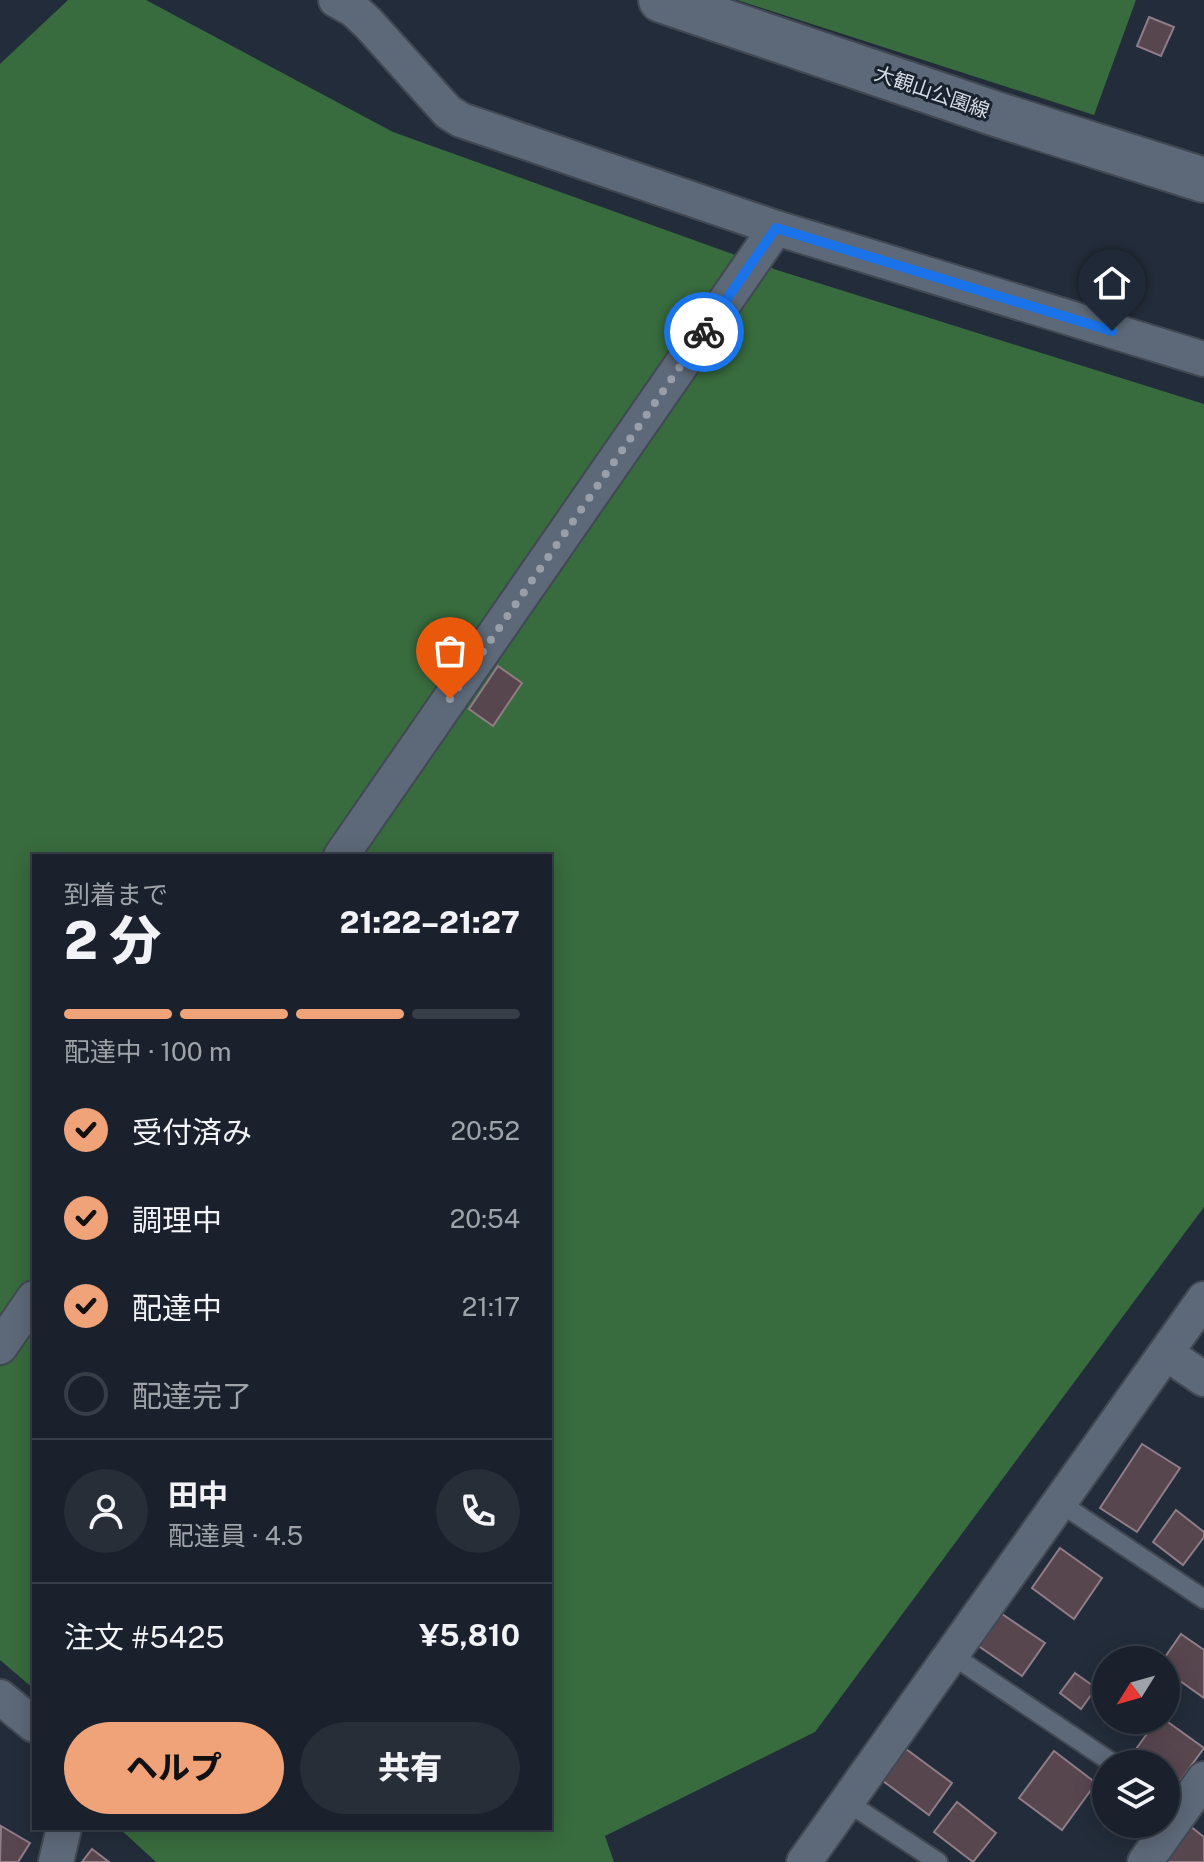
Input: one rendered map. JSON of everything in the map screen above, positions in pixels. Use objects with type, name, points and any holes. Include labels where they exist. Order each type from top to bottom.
[{"type":"main road","name":"大観山公園線","points":[[661,0],[996,114],[1204,180]]},
{"type":"street","points":[[336,0],[368,23],[448,112],[461,120],[776,228],[1204,359]]},
{"type":"street","points":[[342,854],[776,228]]},
{"type":"street","points":[[804,1862],[1204,1299]]},
{"type":"street","points":[[0,1347],[32,1301]]},
{"type":"street","points":[[1166,1353],[1204,1379]]},
{"type":"street","points":[[0,1697],[32,1723]]},
{"type":"street","points":[[1180,1799],[1204,1779]]},
{"type":"street","points":[[56,1862],[64,1830]]},
{"type":"street","points":[[1145,1862],[1157,1838]]},
{"type":"lane","points":[[1060,1503],[1204,1599]]},
{"type":"lane","points":[[952,1655],[1093,1750]]},
{"type":"lane","points":[[847,1802],[938,1862]]},
{"type":"green space","points":[[68,0],[146,0],[393,132],[777,270],[1204,404],[1204,1207],[815,1732],[605,1836],[614,1862],[156,1862],[121,1830],[552,1830],[552,854],[32,854],[32,1687],[0,1660],[0,64]]},
{"type":"green space","points":[[737,0],[1136,0],[1094,115]]},
{"type":"building","points":[[1149,17],[1174,27],[1161,56],[1137,46]]},
{"type":"building","points":[[498,666],[522,683],[493,726],[469,709]]},
{"type":"building","points":[[1142,1444],[1180,1468],[1137,1532],[1100,1508]]},
{"type":"building","points":[[1176,1510],[1204,1532],[1204,1537],[1183,1565],[1153,1542]]},
{"type":"building","points":[[1060,1548],[1102,1578],[1074,1619],[1032,1588]]},
{"type":"building","points":[[999,1612],[1045,1643],[1022,1676],[977,1645]]},
{"type":"building","points":[[1181,1634],[1204,1650],[1204,1698],[1180,1681],[1180,1646],[1173,1646]]},
{"type":"building","points":[[1075,1673],[1092,1685],[1092,1694],[1081,1709],[1060,1693]]},
{"type":"building","points":[[1180,1731],[1204,1748],[1180,1781],[1180,1750],[1136,1749],[1147,1734],[1180,1734]]},
{"type":"building","points":[[906,1749],[952,1783],[929,1815],[883,1781]]},
{"type":"building","points":[[1054,1751],[1092,1780],[1092,1789],[1062,1830],[1019,1798]]},
{"type":"building","points":[[957,1802],[996,1833],[973,1862],[934,1832]]},
{"type":"building","points":[[1,1826],[30,1843],[18,1862],[0,1862]]},
{"type":"building","points":[[1190,1826],[1204,1837],[1204,1862],[1167,1862],[1165,1860]]},
{"type":"building","points":[[92,1849],[109,1862],[82,1862]]},
{"type":"way so far","points":[[450,699],[704,332]]},
{"type":"route","points":[[704,332],[776,228],[1112,331]]}]
